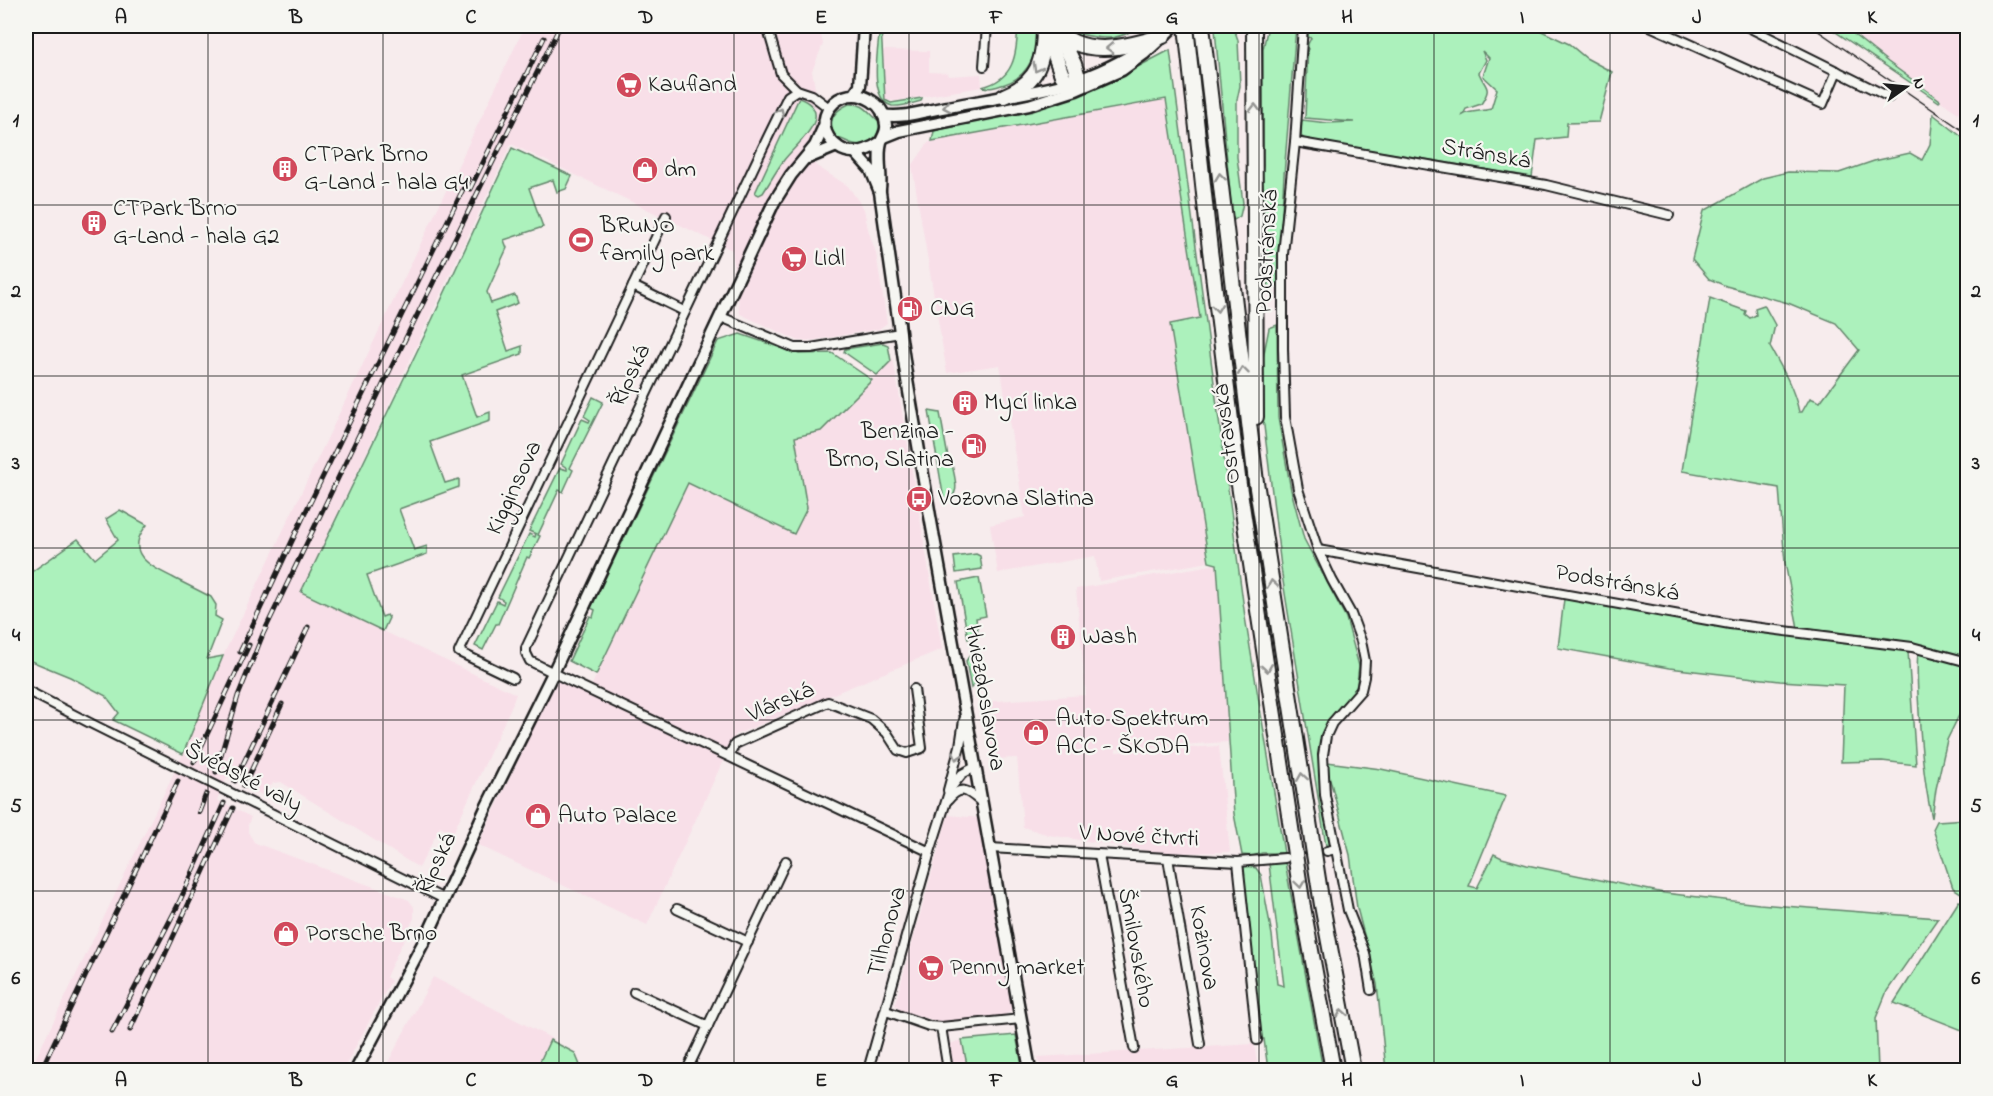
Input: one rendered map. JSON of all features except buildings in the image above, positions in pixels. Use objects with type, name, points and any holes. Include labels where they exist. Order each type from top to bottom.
[{"type":"highway","points":[[1045,26],[1062,75],[1068,83]]},
{"type":"highway","points":[[1004,96],[1024,86],[1038,69],[1044,49],[1045,26]]},
{"type":"highway","points":[[1254,26],[1256,482]]},
{"type":"highway","points":[[1055,29],[1074,64],[1068,83]]},
{"type":"highway","points":[[1055,29],[1085,45],[1104,49],[1124,47],[1176,29]]},
{"type":"highway","name":"Ostravská","points":[[1176,29],[1189,52],[1210,250],[1239,485],[1303,907],[1333,1071]]},
{"type":"highway","name":"Ostravská","points":[[1203,32],[1256,482],[1311,835],[1353,1071]]},
{"type":"main road","points":[[854,95],[860,86],[864,26]]},
{"type":"main road","points":[[998,111],[1117,63],[1176,29]]},
{"type":"main road","points":[[880,192],[883,140],[886,127],[883,115],[877,105],[863,96],[854,95],[839,99],[825,115],[824,126],[830,139],[837,146],[855,152],[869,149],[883,140],[899,131],[1038,102],[1112,75],[1133,63],[1176,29]]},
{"type":"main road","points":[[863,51],[867,89],[871,100]]},
{"type":"main road","points":[[883,115],[896,116],[1023,94],[1068,83]]},
{"type":"main road","name":"Řípská","points":[[356,1071],[403,983],[553,673],[774,202],[800,163],[815,146],[824,126]]},
{"type":"main road","name":"Řípská","points":[[800,163],[817,153],[837,146]]},
{"type":"main road","name":"Hviezdoslavova","points":[[855,152],[871,170],[880,192],[930,516],[1030,1071]]},
{"type":"street","points":[[767,26],[781,74],[797,90],[812,95],[829,108]]},
{"type":"street","points":[[984,66],[987,26]]},
{"type":"street","name":"Podstránská","points":[[1303,26],[1295,142],[1283,254],[1285,417],[1298,489],[1318,549],[1351,614],[1361,641],[1365,661],[1360,690],[1332,723],[1326,736],[1323,755],[1325,795],[1348,910],[1365,953],[1371,990]]},
{"type":"street","points":[[1650,26],[1823,104],[1837,71]]},
{"type":"street","points":[[1746,26],[1889,97]]},
{"type":"street","name":"Řípská","points":[[553,673],[530,661],[526,648],[767,139],[788,96],[797,90]]},
{"type":"street","name":"Stránská","points":[[1295,142],[1546,185],[1669,215]]},
{"type":"street","name":"Kigginsova","points":[[513,678],[459,652],[666,216]]},
{"type":"street","points":[[633,286],[684,311]]},
{"type":"street","points":[[721,317],[795,348],[811,348],[900,333]]},
{"type":"street","name":"Podstránská","points":[[1318,549],[1730,624],[1912,647],[1968,662]]},
{"type":"street","name":"Vlárská","points":[[553,673],[930,852]]},
{"type":"street","name":"Vlárská","points":[[729,756],[735,744],[828,702],[871,719],[887,733],[898,750],[907,753],[922,748],[914,689]]},
{"type":"street","name":"Švédské valy","points":[[26,690],[444,899]]},
{"type":"street","name":"Tilhonova","points":[[945,803],[960,746],[964,708]]},
{"type":"street","name":"Tilhonova","points":[[868,1071],[945,803],[956,780],[975,767]]},
{"type":"street","points":[[945,803],[956,791],[964,790],[970,792],[982,803]]},
{"type":"street","name":"V Nové čtvrti","points":[[990,848],[1238,862],[1285,858]]},
{"type":"street","points":[[1327,851],[1336,849]]},
{"type":"street","name":"Šmilovského","points":[[1099,855],[1134,1048]]},
{"type":"street","name":"Kozinova","points":[[1168,858],[1200,1044]]},
{"type":"street","points":[[687,1071],[786,861]]},
{"type":"street","points":[[1238,862],[1257,1040]]},
{"type":"street","points":[[677,909],[748,942]]},
{"type":"street","points":[[634,992],[708,1026]]},
{"type":"street","points":[[886,1011],[941,1028],[1021,1019]]},
{"type":"street","points":[[941,1028],[948,1071]]},
{"type":"shaded area","points":[[525,26],[819,26],[823,44],[812,71],[820,116],[815,165],[848,186],[864,209],[876,253],[887,323],[879,329],[799,341],[740,314],[732,250],[511,144],[301,592],[516,694],[512,705],[453,833],[440,827],[419,868],[281,782],[273,783],[262,795],[227,777],[217,800],[251,817],[248,832],[254,842],[409,900],[414,907],[414,918],[386,977],[391,981],[343,1070],[30,1070],[183,754],[223,656]]},
{"type":"shaded area","points":[[1838,26],[1967,26],[1967,119],[1942,102]]},
{"type":"shaded area","points":[[883,50],[929,51],[929,72],[948,73],[949,76],[981,74],[982,87],[896,101],[885,100]]},
{"type":"shaded area","name":"Vozovna Slatina","points":[[1166,99],[1200,319],[1170,324],[1209,562],[1099,581],[1095,556],[998,573],[990,525],[1025,517],[1000,365],[947,373],[912,166],[928,143],[932,141]]},
{"type":"shaded area","points":[[893,358],[942,649],[735,735],[647,925],[478,845],[544,705],[558,681],[588,693],[688,483],[807,508],[795,437],[821,431]]},
{"type":"shaded area","points":[[1217,564],[1228,742],[1116,749],[1116,752],[1219,746],[1230,852],[1163,853],[1049,835],[1023,827],[1017,758],[992,759],[982,702],[1086,695],[1076,589]]},
{"type":"shaded area","points":[[948,815],[979,818],[1012,1004],[1010,1012],[1005,1015],[942,1023],[900,1010],[895,1004]]},
{"type":"shaded area","points":[[433,977],[551,1038],[536,1070],[384,1070]]},
{"type":"shaded area","points":[[962,1040],[968,1070],[944,1070],[940,1047]]},
{"type":"shaded area","points":[[1254,1044],[1258,1070],[1041,1070],[1038,1057]]},
{"type":"green space","points":[[880,26],[885,100],[891,103],[922,98],[921,101],[892,106],[884,101],[879,93],[876,70]]},
{"type":"green space","points":[[1018,26],[1036,26],[1036,44],[1027,68],[1021,75],[1005,84],[991,88],[982,87],[1001,78],[1012,64]]},
{"type":"green space","points":[[1062,26],[1144,26],[1120,36],[1099,38],[1081,34],[1079,38]]},
{"type":"green space","points":[[1217,26],[1233,26],[1238,40],[1240,86],[1237,100],[1237,157],[1243,203],[1240,216],[1234,220],[1215,29]]},
{"type":"green space","points":[[1268,26],[1296,26],[1278,284],[1270,290],[1267,280],[1261,175],[1263,166],[1263,49]]},
{"type":"green space","points":[[1308,26],[1531,26],[1569,44],[1586,58],[1612,72],[1599,122],[1567,123],[1566,137],[1537,140],[1532,177],[1305,139],[1301,136],[1302,120],[1328,123],[1354,122],[1305,118],[1308,44],[1311,38],[1308,37]],"holes":[[[1482,51],[1489,58],[1483,76],[1497,89],[1491,109],[1463,115],[1466,109],[1481,104],[1487,94],[1487,87],[1479,73],[1486,60]]]},
{"type":"green space","points":[[1827,26],[1843,26],[1940,100],[1939,102]]},
{"type":"green space","points":[[1170,50],[1245,617],[1284,853],[1242,855],[1234,814],[1217,564],[1209,562],[1170,324],[1200,318],[1166,99],[932,141],[934,131],[1049,105],[1101,86]]},
{"type":"green space","points":[[799,98],[810,104],[815,112],[815,120],[811,129],[784,160],[763,193],[759,195],[755,193]]},
{"type":"green space","points":[[849,104],[863,107],[880,122],[873,140],[860,145],[836,138],[831,122],[839,110]]},
{"type":"green space","points":[[1933,114],[1967,141],[1967,659],[1889,638],[1798,628],[1785,563],[1779,488],[1682,471],[1710,298],[1746,311],[1745,314],[1750,318],[1756,315],[1755,308],[1764,305],[1775,325],[1770,347],[1791,386],[1799,412],[1802,412],[1810,398],[1820,402],[1859,350],[1836,323],[1788,303],[1709,279],[1692,259],[1704,211],[1763,178],[1788,172],[1839,173],[1874,161],[1910,153],[1922,160],[1930,144]]},
{"type":"green space","points":[[512,148],[572,176],[566,189],[557,192],[553,180],[529,188],[543,227],[504,240],[507,248],[487,292],[491,303],[515,295],[518,303],[495,312],[508,351],[522,346],[522,354],[462,375],[477,417],[490,412],[490,421],[430,442],[445,483],[459,479],[459,487],[399,509],[414,550],[427,546],[427,554],[367,575],[382,617],[387,615],[389,618],[383,631],[301,592]]},
{"type":"green space","points":[[1277,325],[1278,418],[1291,490],[1304,539],[1346,618],[1359,666],[1356,690],[1328,721],[1319,753],[1321,800],[1330,843],[1326,846],[1282,575],[1261,401],[1263,358],[1269,328]]},
{"type":"green space","points":[[740,334],[799,354],[832,353],[872,380],[821,431],[795,437],[807,508],[794,534],[688,483],[596,675],[569,661],[590,616],[593,617],[595,610],[591,608],[718,341]]},
{"type":"green space","points":[[883,343],[888,345],[891,361],[877,375],[844,352],[845,349]]},
{"type":"green space","points":[[593,397],[603,402],[570,468],[573,470],[563,492],[559,490],[538,535],[540,536],[529,558],[527,557],[498,624],[483,650],[475,646],[497,601],[503,604],[504,601],[498,597],[529,534],[535,537],[536,534],[529,531],[560,468],[567,470],[561,464],[582,419],[589,422],[590,420],[584,416]]},
{"type":"green space","points":[[929,411],[940,413],[949,463],[952,464],[955,480],[954,495],[944,500]]},
{"type":"green space","points":[[120,510],[147,525],[138,543],[142,557],[155,568],[211,597],[216,605],[215,616],[222,620],[207,659],[223,656],[183,754],[113,720],[119,713],[106,696],[70,677],[26,659],[26,576],[78,539],[95,559],[118,540],[106,519]]},
{"type":"green space","points":[[976,554],[980,556],[982,569],[956,573],[954,557]]},
{"type":"green space","points":[[979,578],[986,616],[976,618],[978,633],[968,639],[958,582]]},
{"type":"green space","points":[[1564,599],[1770,633],[1908,651],[1916,765],[1882,761],[1841,762],[1844,685],[1780,681],[1669,668],[1558,648]]},
{"type":"green space","points":[[1918,652],[1967,665],[1967,699],[1947,740],[1932,818],[1921,739],[1917,682]]},
{"type":"green space","points":[[976,654],[982,657],[983,666],[971,688],[966,661],[970,655]]},
{"type":"green space","points":[[1327,762],[1381,769],[1506,796],[1469,886],[1477,888],[1494,854],[1527,865],[1664,893],[1759,904],[1938,918],[1887,991],[1876,1018],[1878,1070],[1386,1070],[1377,984],[1357,908],[1350,855],[1328,778]]},
{"type":"green space","points":[[1968,819],[1967,897],[1953,888],[1933,829],[1937,821]]},
{"type":"green space","points":[[1285,862],[1323,1070],[1268,1070],[1264,1039],[1260,1039],[1243,865],[1256,868],[1261,875],[1272,935],[1277,984],[1284,986],[1269,864]]},
{"type":"green space","points":[[1959,901],[1967,905],[1967,1032],[1894,1003]]},
{"type":"green space","points":[[1016,1035],[1023,1070],[968,1070],[962,1040]]},
{"type":"green space","points":[[550,1040],[575,1053],[582,1070],[536,1070]]},
{"type":"tunnel","points":[[1293,857],[1327,851]]},
{"type":"tram line","points":[[1811,26],[1968,134]]},
{"type":"railway","points":[[216,772],[238,696],[263,634],[560,26]]},
{"type":"railway","points":[[470,189],[544,38]]},
{"type":"railway","points":[[240,652],[468,179]]},
{"type":"railway","points":[[235,781],[308,627]]},
{"type":"railway","points":[[194,762],[249,645]]},
{"type":"railway","points":[[244,786],[282,704]]},
{"type":"railway","points":[[41,1070],[178,781]]},
{"type":"railway","points":[[199,812],[206,794]]},
{"type":"railway","points":[[112,1032],[177,907],[224,803]]},
{"type":"railway","points":[[130,1030],[233,808]]},
{"type":"place","name":"Kaufland","points":[[629,85]]},
{"type":"place","name":"CTPark Brno G-Land - hala G4","points":[[285,169]]},
{"type":"place","name":"dm","points":[[645,170]]},
{"type":"place","name":"CTPark Brno G-Land - hala G2","points":[[94,223]]},
{"type":"place","name":"BRuNO family park","points":[[581,240]]},
{"type":"place","name":"Lidl","points":[[794,259]]},
{"type":"place","name":"CNG","points":[[910,309]]},
{"type":"place","name":"Mycí linka","points":[[965,403]]},
{"type":"place","name":"Benzina - Brno, Slatina","points":[[974,446]]},
{"type":"place","name":"Vozovna Slatina","points":[[919,499]]},
{"type":"place","name":"Wash","points":[[1063,637]]},
{"type":"place","name":"Auto Spektrum ACC - ŠKODA","points":[[1036,733]]},
{"type":"place","name":"Auto Palace","points":[[538,816]]},
{"type":"place","name":"Porsche Brno","points":[[286,934]]},
{"type":"place","name":"Penny market","points":[[931,968]]}]
